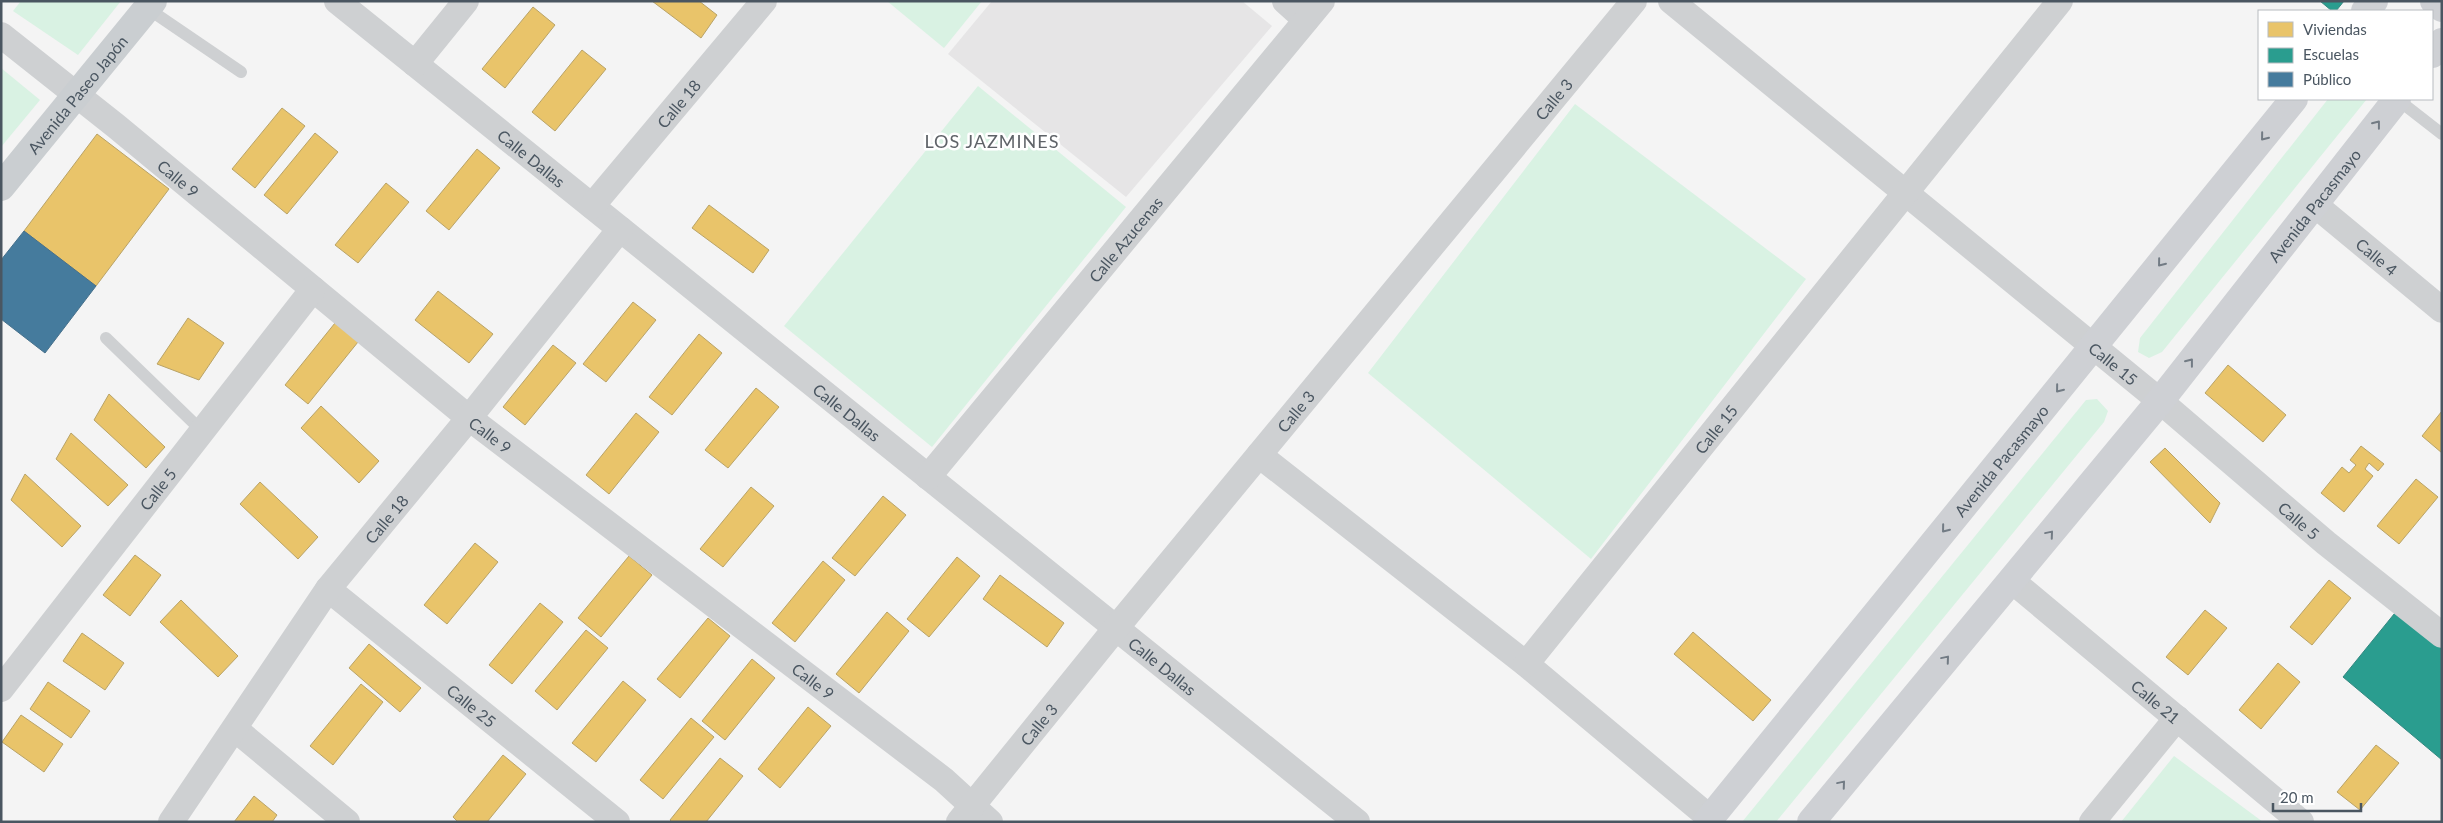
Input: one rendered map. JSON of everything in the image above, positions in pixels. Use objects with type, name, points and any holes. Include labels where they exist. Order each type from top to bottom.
[{"type":"main road","points":[[2434,1],[2442,8]]},
{"type":"main road","name":"Avenida Paseo Japón","points":[[1,187],[150,4]]},
{"type":"main road","points":[[2433,53],[2442,42]]},
{"type":"main road","name":"Avenida Pacasmayo","points":[[1709,820],[2293,100]]},
{"type":"main road","name":"Avenida Pacasmayo","points":[[1811,822],[2160,400],[2396,100]]},
{"type":"street","name":"Calle Dallas","points":[[336,1],[1357,822]]},
{"type":"street","points":[[415,64],[466,1]]},
{"type":"street","name":"Calle 18","points":[[592,206],[764,1]]},
{"type":"street","points":[[1285,1],[1314,11]]},
{"type":"street","name":"Calle 3","points":[[974,817],[1116,628],[1634,1]]},
{"type":"street","name":"Calle 15","points":[[1671,1],[2160,400]]},
{"type":"street","name":"Calle 15","points":[[1526,664],[1905,193],[2052,4]]},
{"type":"street","name":"Calle Azucenas","points":[[928,476],[1314,11]]},
{"type":"street","name":"Calle 9","points":[[1,35],[77,95],[469,418],[936,774],[974,817]]},
{"type":"street","name":"Calle 4","points":[[2314,204],[2442,310]]},
{"type":"street","name":"Calle 18","points":[[171,822],[328,589],[469,418],[620,229]]},
{"type":"street","name":"Calle 5","points":[[1,689],[313,289]]},
{"type":"street","name":"Calle 5","points":[[2160,400],[2326,543],[2442,635]]},
{"type":"street","points":[[1259,456],[1526,664],[1709,820]]},
{"type":"street","name":"Calle 21","points":[[2011,580],[2301,822]]},
{"type":"street","name":"Calle 25","points":[[328,589],[617,822]]},
{"type":"street","points":[[2092,822],[2176,718]]},
{"type":"street","points":[[235,729],[347,822]]},
{"type":"lane","points":[[150,4],[241,72]]},
{"type":"lane","points":[[2398,100],[2442,134]]},
{"type":"lane","points":[[106,338],[202,432]]},
{"type":"shaded area","points":[[992,1],[1242,1],[1272,26],[1126,197],[948,54]]},
{"type":"green space","points":[[21,1],[121,1],[78,55],[13,11]]},
{"type":"green space","points":[[887,1],[982,1],[944,48]]},
{"type":"green space","points":[[1,68],[40,100],[1,147]]},
{"type":"green space","points":[[978,86],[1126,207],[932,447],[784,326]]},
{"type":"green space","points":[[2327,100],[2366,100],[2162,352],[2149,358],[2138,352],[2140,338]]},
{"type":"green space","points":[[1575,104],[1806,279],[1591,559],[1368,373]]},
{"type":"green space","points":[[2097,399],[2108,411],[2104,422],[1776,822],[1742,822],[2086,400]]},
{"type":"green space","points":[[2174,756],[2263,822],[2121,822]]},
{"type":"building: Viviendas","points":[[652,1],[699,1],[717,15],[701,38]]},
{"type":"building: Viviendas","points":[[533,7],[555,25],[505,88],[482,69]]},
{"type":"building: Viviendas","points":[[582,50],[606,69],[555,131],[532,112]]},
{"type":"building: Viviendas","points":[[282,108],[305,126],[255,188],[232,169]]},
{"type":"building: Viviendas","points":[[315,133],[338,152],[287,214],[264,195]]},
{"type":"building: Viviendas","points":[[97,134],[169,189],[96,286],[24,231]]},
{"type":"building: Viviendas","points":[[477,149],[500,168],[449,230],[426,211]]},
{"type":"building: Viviendas","points":[[386,183],[409,202],[358,263],[335,245]]},
{"type":"building: Viviendas","points":[[709,205],[769,250],[753,273],[692,228]]},
{"type":"building: Viviendas","points":[[438,291],[493,334],[469,363],[415,320]]},
{"type":"building: Viviendas","points":[[633,302],[656,320],[606,382],[583,364]]},
{"type":"building: Viviendas","points":[[188,318],[224,343],[199,380],[157,364]]},
{"type":"building: Viviendas","points":[[335,323],[358,342],[308,404],[285,385]]},
{"type":"building: Viviendas","points":[[699,334],[722,353],[672,415],[649,397]]},
{"type":"building: Viviendas","points":[[553,345],[576,363],[525,425],[503,407]]},
{"type":"building: Viviendas","points":[[2228,365],[2286,415],[2263,442],[2205,393]]},
{"type":"building: Viviendas","points":[[756,388],[779,407],[728,468],[705,450]]},
{"type":"building: Viviendas","points":[[109,394],[165,447],[146,468],[94,420]]},
{"type":"building: Viviendas","points":[[321,406],[379,461],[359,483],[301,428]]},
{"type":"building: Viviendas","points":[[2442,411],[2442,453],[2422,436]]},
{"type":"building: Viviendas","points":[[636,413],[659,432],[609,494],[586,475]]},
{"type":"building: Viviendas","points":[[71,433],[128,485],[108,506],[56,459]]},
{"type":"building: Viviendas","points":[[2361,446],[2384,464],[2378,471],[2369,463],[2365,469],[2373,476],[2344,512],[2321,493],[2342,467],[2349,473],[2356,465],[2350,460]]},
{"type":"building: Viviendas","points":[[2165,448],[2220,503],[2210,523],[2150,462]]},
{"type":"building: Viviendas","points":[[25,474],[81,526],[62,547],[11,500]]},
{"type":"building: Viviendas","points":[[2416,479],[2438,497],[2399,544],[2377,526]]},
{"type":"building: Viviendas","points":[[260,482],[318,537],[298,559],[240,504]]},
{"type":"building: Viviendas","points":[[751,487],[774,506],[723,567],[700,549]]},
{"type":"building: Viviendas","points":[[883,496],[906,515],[855,576],[832,558]]},
{"type":"building: Viviendas","points":[[475,543],[498,562],[447,624],[424,605]]},
{"type":"building: Viviendas","points":[[135,555],[161,575],[130,616],[103,595]]},
{"type":"building: Viviendas","points":[[629,556],[652,575],[601,637],[578,618]]},
{"type":"building: Viviendas","points":[[957,557],[980,576],[929,637],[907,619]]},
{"type":"building: Viviendas","points":[[823,561],[845,580],[795,642],[772,623]]},
{"type":"building: Viviendas","points":[[1000,575],[1064,623],[1047,647],[983,599]]},
{"type":"building: Viviendas","points":[[2329,580],[2351,598],[2312,645],[2290,627]]},
{"type":"building: Viviendas","points":[[181,600],[238,656],[218,677],[160,622]]},
{"type":"building: Viviendas","points":[[540,603],[563,622],[512,684],[489,665]]},
{"type":"building: Viviendas","points":[[2205,610],[2227,628],[2188,675],[2166,657]]},
{"type":"building: Viviendas","points":[[887,612],[909,631],[859,693],[836,674]]},
{"type":"building: Viviendas","points":[[708,618],[730,636],[680,698],[657,679]]},
{"type":"building: Viviendas","points":[[586,630],[608,648],[557,710],[535,691]]},
{"type":"building: Viviendas","points":[[1693,632],[1771,700],[1753,721],[1674,654]]},
{"type":"building: Viviendas","points":[[82,633],[124,663],[105,690],[63,661]]},
{"type":"building: Viviendas","points":[[369,644],[421,688],[400,712],[349,668]]},
{"type":"building: Viviendas","points":[[752,659],[775,678],[725,740],[702,721]]},
{"type":"building: Viviendas","points":[[2278,663],[2300,682],[2261,729],[2239,710]]},
{"type":"building: Viviendas","points":[[623,681],[646,700],[596,762],[572,743]]},
{"type":"building: Viviendas","points":[[48,682],[90,711],[71,738],[30,709]]},
{"type":"building: Viviendas","points":[[361,684],[383,702],[333,765],[310,746]]},
{"type":"building: Viviendas","points":[[808,707],[831,726],[780,788],[758,769]]},
{"type":"building: Viviendas","points":[[21,715],[63,744],[44,772],[2,742]]},
{"type":"building: Viviendas","points":[[691,718],[714,737],[663,799],[640,780]]},
{"type":"building: Viviendas","points":[[2376,745],[2399,763],[2360,810],[2337,792]]},
{"type":"building: Viviendas","points":[[503,755],[526,774],[487,822],[458,822],[453,817]]},
{"type":"building: Viviendas","points":[[720,758],[743,776],[706,822],[672,822],[670,820]]},
{"type":"building: Viviendas","points":[[254,796],[277,815],[272,822],[234,822]]},
{"type":"building: Escuelas","points":[[2320,1],[2344,1],[2337,10],[2331,10]]},
{"type":"building: Escuelas","points":[[2403,603],[2442,635],[2442,760],[2343,677]]},
{"type":"building: Público","points":[[24,231],[96,286],[45,353],[1,319],[1,260]]},
{"type":"district","name":"LOS JAZMINES","points":[[992,141]]}]
